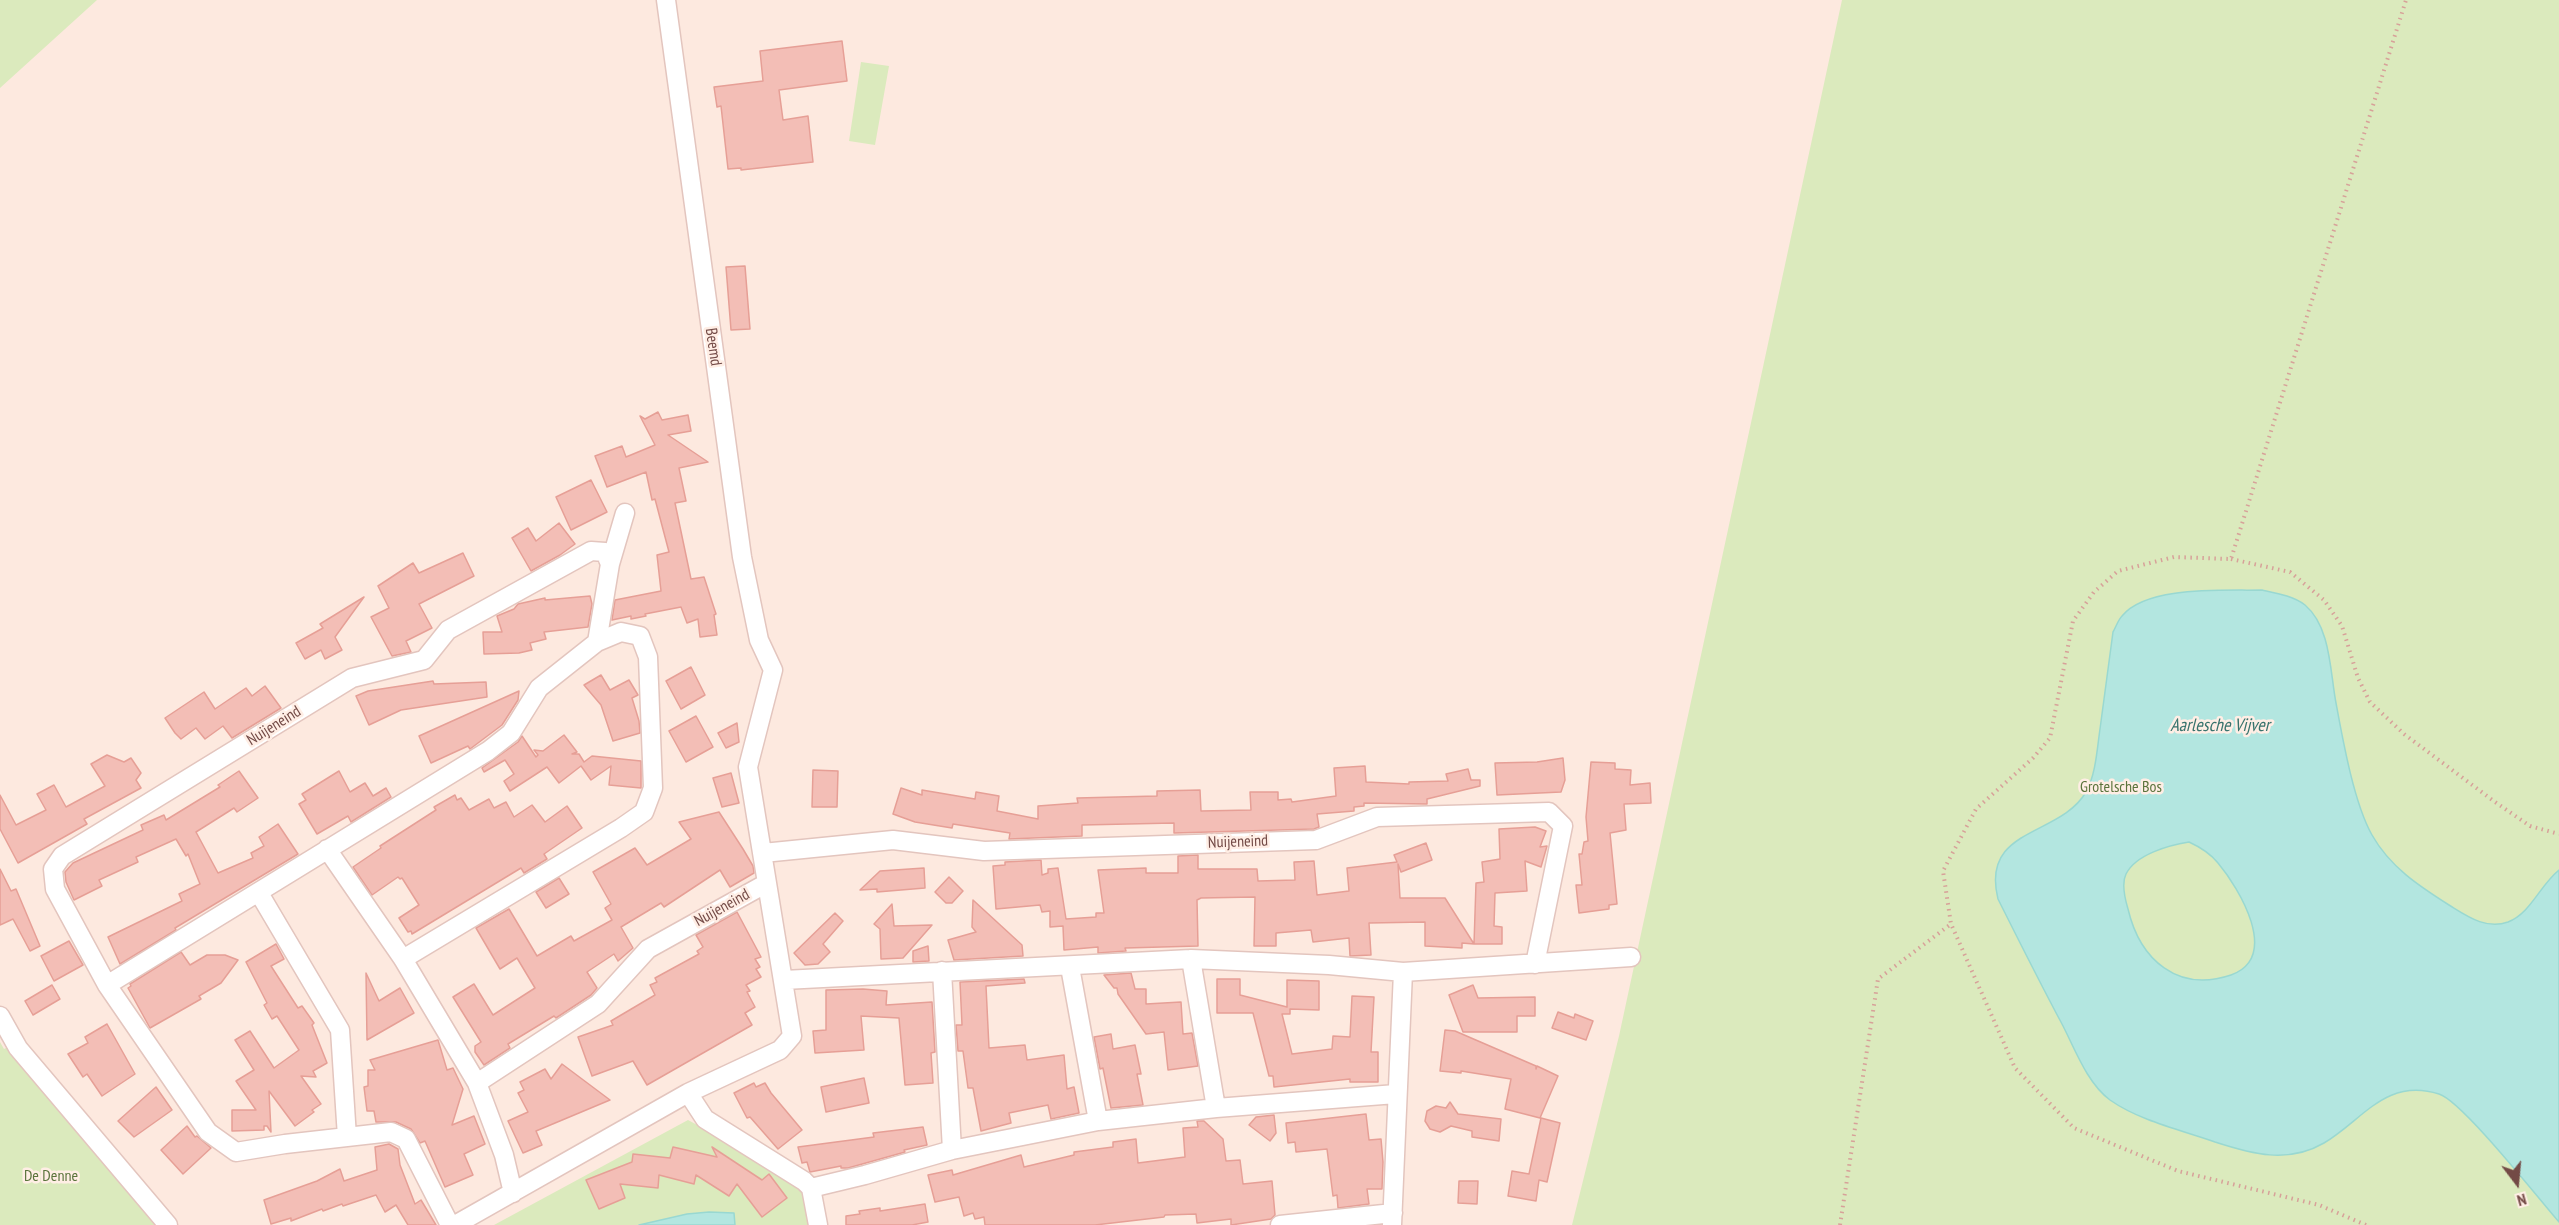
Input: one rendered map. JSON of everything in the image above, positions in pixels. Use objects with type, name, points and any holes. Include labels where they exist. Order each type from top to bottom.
[{"type":"street","name":"Beemd","points":[[666,0],[742,557],[759,640],[773,670],[767,689]]},
{"type":"street","points":[[597,642],[610,564],[625,513]]},
{"type":"street","name":"Nuijeneind","points":[[450,1225],[406,1139],[391,1132],[236,1152],[208,1132],[107,985],[55,889],[53,869],[62,856],[352,678],[424,660],[448,630],[591,551],[605,552],[610,564]]},
{"type":"street","points":[[107,985],[488,750],[511,733],[540,688],[597,642],[621,632],[640,636],[648,657],[653,788],[644,812],[403,959]]},
{"type":"street","name":"Nuijeneind","points":[[455,1225],[688,1093],[780,1050],[792,1036],[748,767],[767,689]]},
{"type":"street","name":"Nuijeneind","points":[[763,854],[893,840],[984,851],[1316,840],[1377,817],[1549,812],[1563,826],[1535,964]]},
{"type":"street","points":[[327,849],[403,959],[477,1083],[504,1155],[513,1193]]},
{"type":"street","name":"Nuijeneind","points":[[477,1083],[598,1004],[648,949],[768,883]]},
{"type":"street","points":[[260,892],[340,1030],[347,1137]]},
{"type":"street","points":[[784,980],[1191,959],[1329,965],[1403,972],[1630,957]]},
{"type":"street","points":[[1191,959],[1215,1108]]},
{"type":"street","points":[[1070,967],[1098,1121]]},
{"type":"street","points":[[942,971],[952,1150]]},
{"type":"street","points":[[1280,1225],[1393,1219],[1396,1094],[1403,972]]},
{"type":"street","points":[[0,1016],[18,1047],[168,1225]]},
{"type":"street","points":[[688,1093],[705,1119],[812,1188],[818,1225]]},
{"type":"street","points":[[812,1188],[952,1150],[1098,1121],[1215,1108],[1396,1094]]},
{"type":"path","points":[[2231,560],[2406,0]]},
{"type":"path","points":[[2366,1225],[2319,1205],[2178,1171],[2074,1128],[2015,1068],[1951,924],[1943,871],[1976,809],[2033,758],[2050,738],[2073,621],[2094,592],[2118,571],[2174,557],[2231,560],[2290,572],[2324,600],[2342,626],[2358,678],[2370,702],[2404,734],[2494,802],[2530,826],[2559,834]]},
{"type":"path","points":[[1840,1225],[1878,979],[1951,924]]},
{"type":"green space","points":[[0,0],[97,0],[0,88]]},
{"type":"green space","name":"Grotelsche Bos","points":[[1842,0],[2559,0],[2559,1225],[1572,1225],[1619,1036]]},
{"type":"green space","points":[[861,62],[889,66],[875,145],[849,141]]},
{"type":"green space","name":"De Denne","points":[[0,1042],[4,1049],[8,1047],[165,1225],[0,1225]]},
{"type":"green space","points":[[688,1120],[786,1173],[801,1188],[816,1225],[735,1225],[733,1213],[687,1214],[639,1225],[494,1225]]},
{"type":"water","name":"Aarlesche Vijver","points":[[2208,590],[2262,590],[2296,599],[2314,614],[2320,625],[2328,651],[2342,735],[2360,806],[2372,835],[2396,866],[2449,905],[2470,917],[2492,924],[2508,922],[2516,918],[2559,870],[2559,1222],[2482,1131],[2450,1101],[2439,1094],[2420,1090],[2404,1091],[2390,1096],[2324,1143],[2297,1153],[2283,1155],[2256,1153],[2229,1146],[2134,1114],[2110,1100],[2088,1075],[1998,899],[1996,876],[2000,858],[2011,845],[2074,807],[2086,792],[2096,761],[2113,632],[2121,618],[2134,606],[2168,594]],"holes":[[[2189,842],[2215,859],[2227,874],[2245,905],[2251,922],[2254,938],[2253,953],[2246,966],[2231,975],[2212,979],[2194,979],[2164,968],[2142,943],[2127,905],[2124,882],[2131,867],[2145,856],[2163,848]]]},
{"type":"water","points":[[734,1213],[735,1225],[639,1225],[687,1214]]},
{"type":"building","points":[[842,41],[847,81],[779,90],[783,120],[808,116],[813,162],[741,170],[741,168],[728,169],[721,106],[717,107],[714,87],[763,81],[760,51]]},
{"type":"building","points":[[745,266],[750,329],[731,330],[726,267]]},
{"type":"building","points":[[658,412],[662,420],[688,415],[691,431],[668,435],[708,462],[679,468],[686,501],[675,503],[691,579],[704,577],[716,614],[714,615],[717,635],[700,637],[698,619],[687,623],[681,607],[631,619],[631,616],[612,620],[615,600],[661,591],[657,555],[669,552],[655,499],[652,500],[646,472],[607,487],[595,456],[622,446],[626,457],[655,445],[640,416],[645,419]]},
{"type":"building","points":[[591,480],[607,512],[571,530],[556,497]]},
{"type":"building","points":[[559,523],[575,544],[531,571],[512,538],[528,528],[536,541]]},
{"type":"building","points":[[463,553],[474,576],[419,604],[432,628],[406,641],[411,652],[392,656],[371,617],[389,608],[378,586],[413,563],[419,573]]},
{"type":"building","points":[[590,596],[592,604],[588,627],[544,632],[546,639],[530,643],[532,650],[519,653],[484,654],[483,632],[502,632],[497,616],[514,609],[518,604],[545,598],[545,600]]},
{"type":"building","points":[[364,597],[335,637],[342,650],[325,659],[321,650],[305,659],[296,643],[323,628],[320,624]]},
{"type":"building","points":[[691,667],[705,695],[681,709],[666,681]]},
{"type":"building","points":[[601,675],[610,690],[629,680],[638,695],[632,698],[640,733],[613,741],[601,705],[584,685]]},
{"type":"building","points":[[433,681],[434,684],[486,682],[487,697],[401,710],[369,725],[356,696],[368,691]]},
{"type":"building","points":[[265,686],[281,708],[232,738],[223,726],[205,739],[196,728],[181,739],[165,718],[204,692],[215,709],[246,688],[252,696]]},
{"type":"building","points":[[519,691],[518,700],[502,725],[470,749],[468,746],[431,763],[419,736]]},
{"type":"building","points":[[696,716],[713,747],[686,762],[669,731]]},
{"type":"building","points":[[737,723],[739,742],[726,748],[718,733]]},
{"type":"building","points":[[564,735],[577,752],[572,754],[579,754],[584,762],[592,756],[641,761],[641,788],[609,785],[611,766],[591,780],[581,766],[559,783],[547,767],[510,791],[504,781],[514,774],[505,760],[484,772],[482,768],[518,742],[522,736],[536,757],[538,755],[534,750],[543,751]]},
{"type":"building","points":[[107,755],[124,762],[131,758],[141,773],[136,780],[141,788],[84,819],[87,824],[18,863],[0,829],[0,795],[16,825],[46,810],[37,794],[54,785],[66,807],[105,786],[91,764]]},
{"type":"building","points":[[1563,758],[1565,780],[1561,792],[1497,795],[1495,763],[1537,762]]},
{"type":"building","points":[[1591,762],[1615,763],[1615,769],[1631,770],[1630,785],[1650,783],[1651,803],[1624,804],[1626,830],[1610,833],[1617,904],[1609,905],[1609,909],[1579,913],[1576,885],[1582,885],[1579,854],[1582,854],[1584,842],[1588,841],[1586,817]]},
{"type":"building","points":[[1365,766],[1366,782],[1409,784],[1409,782],[1448,781],[1446,774],[1468,769],[1471,780],[1480,780],[1480,786],[1427,799],[1427,804],[1364,803],[1364,806],[1354,807],[1354,811],[1317,814],[1319,827],[1314,829],[1174,833],[1174,823],[1082,825],[1082,836],[1009,839],[1010,833],[953,824],[952,828],[915,822],[893,814],[901,788],[922,795],[922,790],[975,799],[976,792],[999,796],[997,811],[1038,819],[1038,806],[1078,803],[1077,798],[1157,796],[1157,791],[1200,790],[1201,811],[1251,810],[1250,792],[1278,792],[1278,800],[1291,799],[1292,802],[1336,796],[1334,768]]},
{"type":"building","points":[[813,770],[838,771],[837,807],[812,807]]},
{"type":"building","points":[[239,771],[258,798],[237,812],[234,808],[196,832],[218,873],[253,858],[251,853],[264,846],[259,837],[278,824],[298,854],[120,964],[108,937],[182,901],[179,894],[200,884],[188,854],[186,856],[176,839],[136,857],[138,862],[99,880],[102,886],[74,900],[66,882],[65,872],[73,863],[143,830],[141,825],[164,815],[166,820],[220,787],[218,785]]},
{"type":"building","points":[[339,771],[350,792],[365,783],[373,796],[386,788],[391,797],[351,822],[348,816],[317,834],[299,804],[306,800],[302,794]]},
{"type":"building","points":[[731,773],[739,803],[722,807],[713,778]]},
{"type":"building","points":[[455,795],[457,800],[461,798],[469,810],[489,799],[494,808],[506,802],[514,817],[532,805],[545,822],[567,806],[582,828],[544,854],[547,859],[524,873],[521,868],[412,934],[411,931],[408,932],[399,918],[419,905],[402,878],[398,877],[372,895],[353,867],[381,848],[380,846],[436,810],[434,807]]},
{"type":"building","points":[[719,812],[753,866],[754,873],[730,887],[720,870],[664,907],[661,903],[621,927],[633,948],[618,961],[614,954],[587,972],[597,988],[591,995],[556,1018],[554,1016],[508,1044],[510,1048],[484,1065],[475,1052],[475,1046],[481,1042],[453,997],[474,984],[493,1015],[535,988],[517,958],[500,969],[476,928],[509,909],[537,956],[571,936],[574,941],[612,920],[605,908],[611,904],[593,872],[635,848],[647,865],[691,839],[679,822]]},
{"type":"building","points":[[1535,827],[1546,831],[1540,847],[1547,846],[1541,867],[1525,861],[1527,891],[1495,893],[1494,926],[1502,927],[1502,944],[1474,944],[1476,883],[1484,882],[1482,862],[1500,859],[1499,829]]},
{"type":"building","points":[[1426,843],[1432,860],[1401,872],[1398,864],[1400,898],[1445,898],[1474,944],[1462,943],[1462,948],[1425,946],[1425,922],[1369,923],[1371,955],[1350,956],[1349,938],[1313,942],[1311,930],[1276,933],[1276,946],[1254,946],[1255,897],[1201,898],[1197,900],[1198,946],[1125,948],[1126,951],[1098,953],[1098,947],[1064,950],[1063,926],[1050,927],[1050,911],[1042,912],[1040,905],[996,909],[993,866],[1005,865],[1005,862],[1041,860],[1042,875],[1048,873],[1048,869],[1058,868],[1066,919],[1096,917],[1096,913],[1104,913],[1098,870],[1146,868],[1146,873],[1178,873],[1178,856],[1198,855],[1198,869],[1257,869],[1258,881],[1295,880],[1294,862],[1314,861],[1317,895],[1349,891],[1347,868],[1397,862],[1394,855]]},
{"type":"building","points":[[924,868],[925,888],[877,892],[877,889],[860,890],[880,871]]},
{"type":"building","points":[[0,869],[11,891],[16,889],[40,946],[30,951],[13,919],[0,925]]},
{"type":"building","points":[[949,877],[963,891],[952,903],[946,903],[935,892]]},
{"type":"building","points":[[559,878],[569,894],[546,908],[536,892]]},
{"type":"building","points":[[973,900],[1022,945],[1023,956],[954,960],[948,940],[976,932],[972,927]]},
{"type":"building","points":[[892,904],[894,926],[932,925],[903,958],[881,959],[880,929],[874,924]]},
{"type":"building","points":[[737,912],[761,957],[755,959],[760,967],[756,969],[761,977],[746,985],[755,1007],[745,1013],[752,1025],[647,1085],[633,1061],[592,1076],[578,1037],[613,1025],[611,1021],[655,995],[650,985],[657,982],[655,978],[699,954],[697,951],[703,947],[696,935]]},
{"type":"building","points":[[835,913],[843,921],[823,944],[830,952],[818,964],[805,965],[794,953]]},
{"type":"building","points":[[69,941],[83,965],[54,981],[41,956]]},
{"type":"building","points":[[276,944],[284,959],[271,966],[298,1008],[302,1006],[314,1023],[312,1025],[327,1063],[313,1071],[316,1077],[301,1076],[321,1104],[295,1126],[269,1091],[271,1132],[267,1126],[264,1126],[264,1130],[232,1131],[232,1110],[256,1110],[236,1081],[254,1070],[235,1040],[250,1031],[274,1068],[299,1050],[277,1016],[272,1019],[264,1005],[267,1003],[246,962]]},
{"type":"building","points":[[928,946],[929,961],[913,962],[913,951]]},
{"type":"building","points":[[181,952],[190,965],[207,955],[225,955],[238,960],[221,983],[199,996],[201,999],[150,1028],[128,988],[130,984]]},
{"type":"building","points":[[366,973],[379,1001],[400,988],[414,1013],[367,1040]]},
{"type":"building","points":[[1131,973],[1135,989],[1146,989],[1146,1004],[1181,1002],[1183,1034],[1192,1033],[1198,1066],[1168,1070],[1164,1032],[1146,1034],[1118,994],[1117,988],[1114,988],[1104,975]]},
{"type":"building","points":[[1024,979],[1025,983],[986,986],[989,1048],[1025,1045],[1027,1060],[1064,1055],[1067,1089],[1074,1087],[1079,1113],[1051,1119],[1048,1105],[1009,1113],[1011,1123],[981,1131],[973,1088],[968,1088],[963,1051],[958,1051],[956,1025],[962,1025],[960,982]]},
{"type":"building","points":[[1217,979],[1240,979],[1240,995],[1287,1007],[1287,980],[1319,981],[1319,1010],[1290,1009],[1290,1014],[1282,1014],[1292,1054],[1332,1049],[1333,1036],[1350,1037],[1352,996],[1374,997],[1371,1052],[1378,1052],[1378,1082],[1350,1082],[1350,1079],[1274,1087],[1273,1076],[1269,1076],[1253,1013],[1217,1013]]},
{"type":"building","points":[[52,985],[60,999],[33,1015],[25,1001]]},
{"type":"building","points":[[1473,985],[1478,998],[1535,997],[1535,1016],[1517,1016],[1517,1032],[1463,1032],[1449,995]]},
{"type":"building","points":[[826,990],[887,991],[886,1005],[932,1002],[935,1052],[931,1053],[933,1083],[905,1085],[899,1018],[861,1016],[864,1050],[815,1053],[813,1031],[826,1030]]},
{"type":"building","points":[[1558,1012],[1574,1018],[1575,1014],[1593,1021],[1586,1040],[1552,1028]]},
{"type":"building","points":[[107,1024],[135,1074],[102,1096],[87,1074],[83,1077],[68,1054],[88,1043],[85,1037]]},
{"type":"building","points":[[1445,1030],[1455,1031],[1536,1066],[1536,1069],[1537,1066],[1558,1076],[1540,1118],[1505,1109],[1511,1079],[1461,1071],[1461,1073],[1440,1071]]},
{"type":"building","points":[[1111,1034],[1113,1049],[1135,1045],[1141,1074],[1137,1074],[1143,1105],[1111,1108],[1094,1037]]},
{"type":"building","points":[[438,1040],[447,1070],[453,1068],[463,1089],[452,1125],[474,1116],[485,1144],[464,1154],[473,1175],[445,1187],[425,1141],[420,1143],[411,1129],[396,1122],[376,1122],[374,1111],[367,1111],[364,1087],[368,1086],[368,1070],[375,1070],[370,1060]]},
{"type":"building","points":[[562,1064],[610,1100],[536,1131],[542,1145],[523,1153],[508,1121],[528,1112],[518,1093],[524,1090],[520,1082],[545,1069],[551,1079]]},
{"type":"building","points":[[864,1078],[869,1103],[826,1112],[821,1087]]},
{"type":"building","points":[[754,1083],[756,1087],[765,1083],[802,1130],[778,1149],[750,1117],[747,1118],[734,1093]]},
{"type":"building","points":[[156,1087],[172,1110],[134,1137],[118,1121]]},
{"type":"building","points":[[1450,1102],[1458,1114],[1501,1119],[1499,1141],[1472,1137],[1472,1131],[1451,1126],[1440,1132],[1430,1129],[1425,1121],[1427,1111],[1436,1106],[1446,1108]]},
{"type":"building","points":[[1366,1114],[1369,1140],[1381,1139],[1382,1189],[1367,1189],[1369,1204],[1338,1208],[1337,1195],[1333,1196],[1327,1149],[1296,1152],[1295,1142],[1288,1143],[1286,1123]]},
{"type":"building","points":[[1274,1115],[1276,1133],[1270,1141],[1249,1125],[1256,1117]]},
{"type":"building","points":[[1541,1118],[1560,1123],[1547,1182],[1539,1180],[1536,1201],[1508,1196],[1512,1171],[1529,1174]]},
{"type":"building","points":[[1197,1121],[1204,1121],[1223,1139],[1226,1161],[1240,1160],[1243,1184],[1272,1181],[1275,1215],[1271,1219],[1231,1225],[1231,1219],[1197,1223],[1196,1214],[1165,1215],[1164,1217],[1095,1225],[985,1225],[984,1217],[975,1219],[973,1213],[964,1216],[959,1197],[935,1202],[928,1175],[952,1170],[953,1175],[1021,1155],[1024,1167],[1074,1155],[1074,1152],[1113,1147],[1113,1142],[1136,1139],[1138,1163],[1185,1157],[1183,1128],[1198,1127]]},
{"type":"building","points":[[187,1126],[195,1137],[197,1136],[211,1148],[183,1174],[161,1150]]},
{"type":"building","points":[[923,1127],[927,1145],[848,1168],[841,1168],[841,1166],[810,1172],[807,1162],[802,1163],[798,1147],[874,1137],[873,1133]]},
{"type":"building","points":[[389,1144],[398,1149],[400,1165],[415,1204],[421,1200],[436,1225],[408,1225],[396,1205],[385,1212],[376,1195],[343,1206],[342,1204],[323,1211],[322,1209],[291,1221],[291,1218],[271,1224],[264,1200],[317,1181],[340,1169],[344,1181],[377,1170],[375,1147]]},
{"type":"building","points":[[673,1147],[717,1157],[712,1147],[762,1180],[769,1174],[787,1198],[762,1217],[737,1184],[729,1196],[696,1175],[694,1184],[659,1175],[658,1188],[620,1184],[625,1198],[599,1209],[586,1180],[632,1162],[633,1154],[670,1158]]},
{"type":"building","points":[[1459,1181],[1478,1181],[1477,1204],[1458,1203]]},
{"type":"building","points":[[925,1204],[928,1222],[912,1225],[846,1225],[846,1216],[860,1214],[859,1211],[880,1208],[880,1211]]}]
